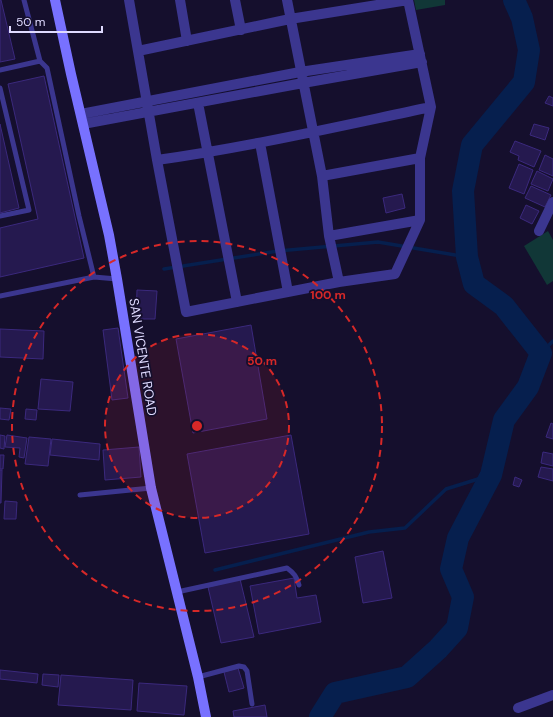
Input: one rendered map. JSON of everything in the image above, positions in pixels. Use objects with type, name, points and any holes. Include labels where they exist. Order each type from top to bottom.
[{"type":"main road","name":"SAN VICENTE ROAD","points":[[56,0],[109,235],[151,488],[198,677],[206,717]]},
{"type":"street","points":[[129,0],[147,107],[186,312],[338,282],[395,274],[420,220],[420,158],[431,107],[408,0],[290,19],[138,51]]},
{"type":"street","points":[[180,0],[187,41]]},
{"type":"street","points":[[235,0],[241,30]]},
{"type":"street","points":[[287,0],[300,72],[322,176],[338,282]]},
{"type":"street","points":[[82,119],[147,107],[300,72],[421,58]]},
{"type":"street","points":[[147,107],[198,103],[421,58]]},
{"type":"street","points":[[198,103],[237,302]]},
{"type":"street","points":[[157,160],[208,153],[260,143],[431,107]]},
{"type":"street","points":[[260,143],[288,292]]},
{"type":"street","points":[[322,176],[420,158]]},
{"type":"street","points":[[539,231],[553,202]]},
{"type":"street","points":[[330,236],[420,220]]},
{"type":"street","points":[[518,708],[553,695]]},
{"type":"lane","points":[[24,0],[40,61],[47,68],[79,216],[94,277]]},
{"type":"lane","points":[[0,70],[40,61]]},
{"type":"lane","points":[[0,88],[29,210],[0,216]]},
{"type":"lane","points":[[0,296],[94,277],[117,279]]},
{"type":"lane","points":[[80,495],[151,488]]},
{"type":"lane","points":[[177,592],[287,568],[293,572],[299,585]]},
{"type":"lane","points":[[198,677],[239,666],[244,667],[247,671],[252,704]]},
{"type":"green space","points":[[414,0],[445,0],[445,5],[416,10]]},
{"type":"green space","points":[[548,231],[553,240],[553,281],[547,285],[524,246]]},
{"type":"building","points":[[0,0],[15,59],[0,62]]},
{"type":"building","points":[[44,76],[84,258],[0,277],[0,228],[38,219],[8,84]]},
{"type":"building","points":[[549,96],[553,98],[553,106],[545,103]]},
{"type":"building","points":[[0,124],[19,208],[0,213]]},
{"type":"building","points":[[534,124],[549,128],[545,140],[530,135]]},
{"type":"building","points":[[515,141],[541,151],[534,167],[518,160],[519,156],[510,152]]},
{"type":"building","points":[[545,155],[553,159],[553,176],[539,170]]},
{"type":"building","points":[[519,164],[533,170],[524,194],[509,188]]},
{"type":"building","points":[[537,171],[553,179],[548,191],[531,184]]},
{"type":"building","points":[[531,186],[551,195],[545,207],[525,198]]},
{"type":"building","points":[[402,194],[405,208],[386,213],[383,198]]},
{"type":"building","points":[[526,205],[539,211],[532,224],[520,218]]},
{"type":"building","points":[[137,290],[157,291],[155,319],[136,319]]},
{"type":"building","points":[[251,325],[267,419],[193,433],[176,339]]},
{"type":"building","points":[[118,328],[128,398],[112,400],[103,330]]},
{"type":"building","points":[[0,329],[44,331],[43,359],[0,357]]},
{"type":"building","points":[[41,379],[73,382],[70,411],[38,409]]},
{"type":"building","points":[[0,408],[11,409],[9,420],[0,419]]},
{"type":"building","points":[[26,409],[37,410],[36,420],[25,419]]},
{"type":"building","points":[[551,423],[553,424],[553,439],[546,437]]},
{"type":"building","points":[[0,435],[5,436],[4,449],[0,448]]},
{"type":"building","points":[[7,435],[27,438],[24,458],[19,457],[20,448],[5,447]]},
{"type":"building","points":[[291,435],[309,534],[205,553],[187,454]]},
{"type":"building","points":[[29,437],[51,439],[48,466],[25,464]]},
{"type":"building","points":[[52,439],[100,444],[99,460],[50,455]]},
{"type":"building","points":[[139,447],[141,477],[105,480],[103,450]]},
{"type":"building","points":[[543,452],[553,454],[553,466],[541,463]]},
{"type":"building","points":[[0,455],[4,455],[3,469],[0,469]]},
{"type":"building","points":[[541,467],[553,469],[553,481],[538,477]]},
{"type":"building","points":[[0,470],[2,470],[1,503],[0,503]]},
{"type":"building","points":[[515,477],[522,480],[519,487],[513,485]]},
{"type":"building","points":[[5,501],[17,502],[16,519],[4,519]]},
{"type":"building","points":[[383,551],[392,598],[363,603],[355,557]]},
{"type":"building","points":[[294,578],[297,598],[316,595],[321,622],[259,634],[250,586]]},
{"type":"building","points":[[240,579],[254,637],[221,643],[208,587]]},
{"type":"building","points":[[238,668],[244,688],[229,692],[224,672]]},
{"type":"building","points":[[0,670],[38,674],[37,683],[0,679]]},
{"type":"building","points":[[43,674],[59,675],[58,687],[42,685]]},
{"type":"building","points":[[61,675],[133,680],[131,710],[58,705]]},
{"type":"building","points":[[139,683],[187,686],[184,715],[137,711]]},
{"type":"building","points":[[265,705],[267,717],[234,717],[233,711]]},
{"type":"waterway","points":[[320,717],[335,693],[407,677],[438,649],[457,628],[463,597],[451,569],[458,538],[491,475],[504,420],[528,387],[541,353],[504,306],[474,284],[467,257],[463,191],[472,145],[524,82],[529,50],[522,18],[514,0]]},
{"type":"waterway","points":[[164,269],[278,251],[378,242],[467,257]]},
{"type":"waterway","points":[[541,353],[553,341]]},
{"type":"waterway","points":[[215,570],[369,532],[405,528],[446,489],[491,475]]}]
